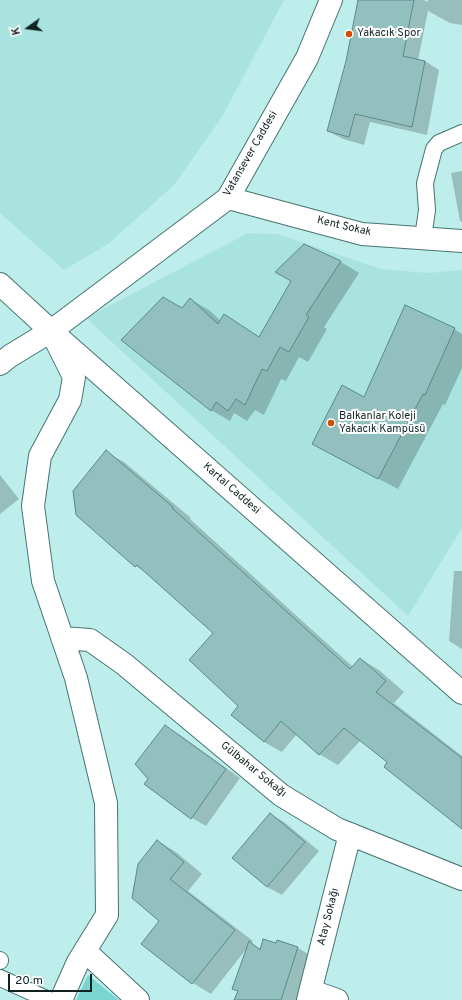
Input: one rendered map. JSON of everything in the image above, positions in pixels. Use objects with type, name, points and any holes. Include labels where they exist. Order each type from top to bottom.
[{"type":"street","name":"Vatansever Caddesi","points":[[0,364],[10,356],[51,331],[228,198],[307,58],[331,0]]},
{"type":"street","name":"Kent Sokak","points":[[228,198],[362,234],[462,242]]},
{"type":"street","name":"Kartal Caddesi","points":[[0,284],[51,331],[462,693]]},
{"type":"street","points":[[51,331],[74,377],[70,400],[40,456],[33,506],[43,580],[76,678],[106,803],[107,915],[78,962],[61,1000]]},
{"type":"street","name":"Gülbahar Sokağı","points":[[62,638],[90,640],[124,664],[281,795],[337,829],[462,879]]},
{"type":"street","name":"Atay Sokağı","points":[[310,995],[350,834]]},
{"type":"street","points":[[85,951],[138,1000]]},
{"type":"street","points":[[310,995],[336,1000]]},
{"type":"lane","points":[[423,238],[427,210],[425,183],[434,149],[439,143],[462,133]]},
{"type":"lane","points":[[0,978],[49,1000]]},
{"type":"shaded area","points":[[0,0],[284,0],[222,117],[174,185],[108,244],[64,270],[0,213]]},
{"type":"shaded area","name":"Balkanlar Koleji Yakacık Kampüsü","points":[[248,233],[277,234],[381,269],[428,273],[462,270],[462,528],[408,616],[86,318]]},
{"type":"shaded area","points":[[88,975],[119,1000],[76,1000]]},
{"type":"building","points":[[358,0],[414,0],[403,56],[425,61],[412,127],[355,114],[349,137],[327,131],[346,61]]},
{"type":"building","points":[[304,244],[341,261],[306,315],[309,317],[289,352],[280,347],[267,371],[262,369],[245,405],[236,399],[228,411],[216,402],[211,411],[121,340],[163,297],[182,308],[190,298],[218,324],[224,314],[259,337],[291,281],[275,272]]},
{"type":"building","points":[[405,305],[455,328],[425,395],[423,394],[378,479],[312,444],[342,385],[364,397]]},
{"type":"building","points":[[106,450],[173,507],[172,508],[350,669],[360,658],[386,681],[376,692],[462,758],[462,829],[384,767],[387,762],[344,728],[319,755],[281,721],[264,742],[231,715],[238,706],[189,660],[213,633],[137,565],[135,567],[76,515],[73,491]]},
{"type":"building","points":[[165,725],[226,769],[191,819],[144,784],[148,779],[135,764]]},
{"type":"building","points":[[270,813],[305,842],[267,887],[232,858]]},
{"type":"building","points":[[157,840],[184,862],[170,879],[235,930],[192,984],[141,944],[159,921],[132,898],[138,864]]},
{"type":"building","points":[[263,939],[276,943],[277,940],[298,947],[281,1000],[234,1000],[238,991],[232,989],[249,941],[260,950]]},
{"type":"place","name":"Yakacık Spor","points":[[349,34]]},
{"type":"place","name":"Balkanlar Koleji Yakacık Kampüsü","points":[[331,423]]}]
